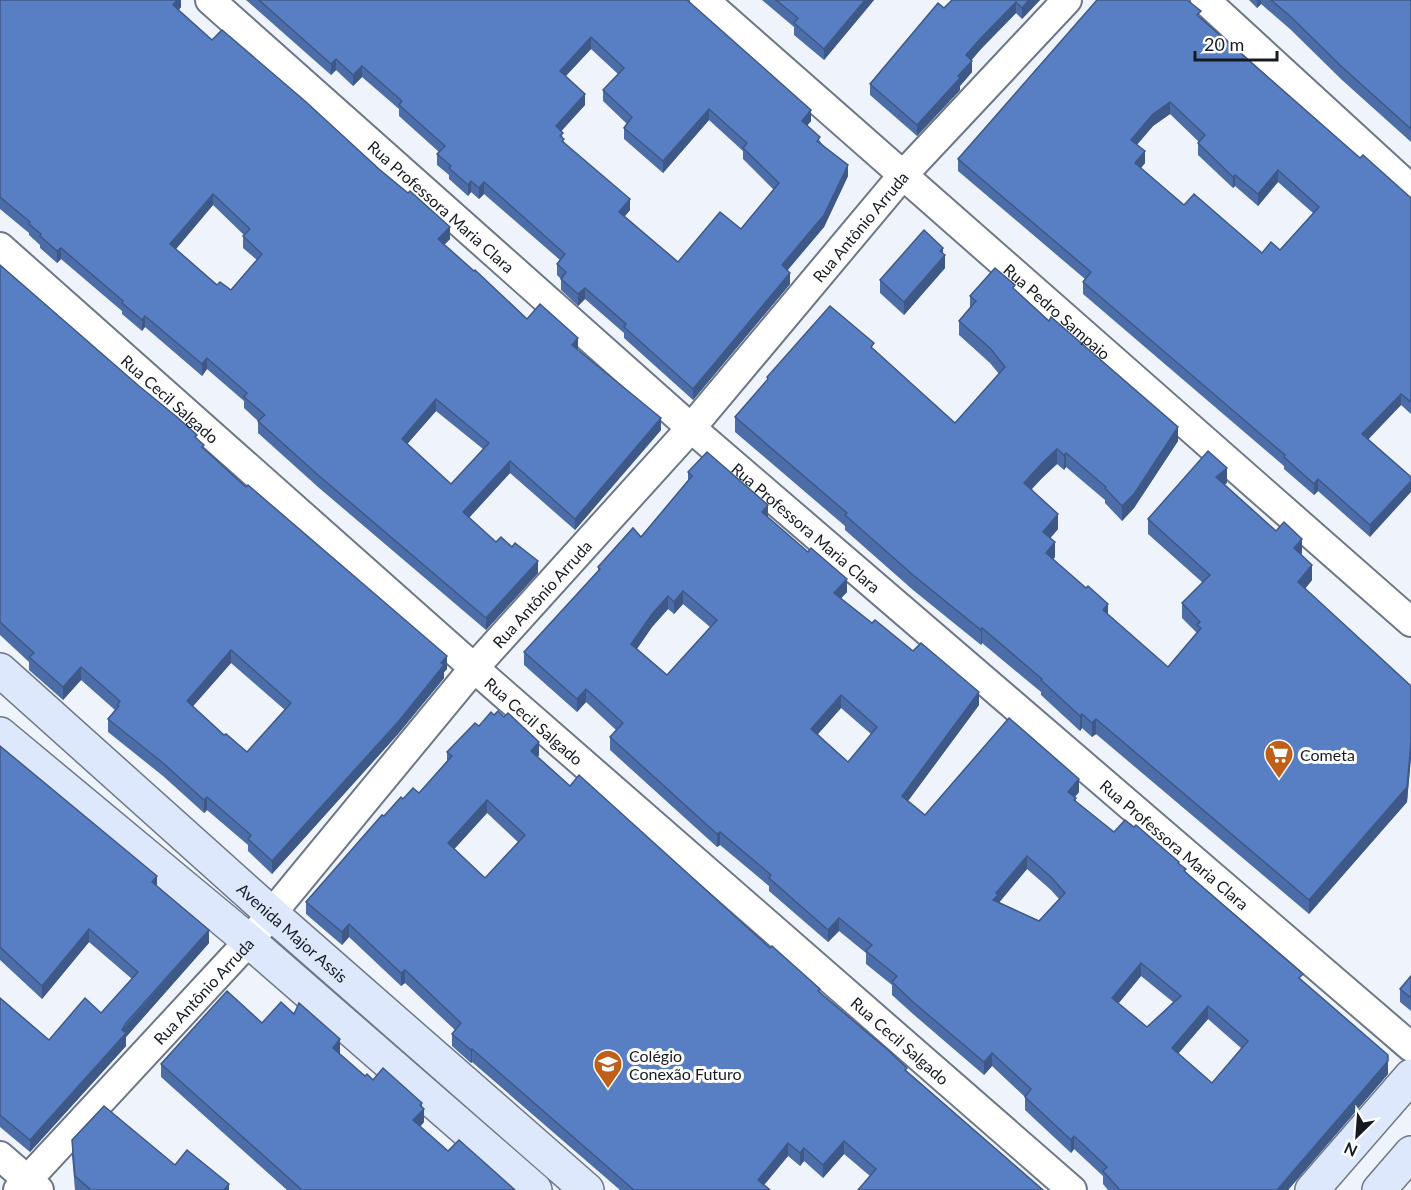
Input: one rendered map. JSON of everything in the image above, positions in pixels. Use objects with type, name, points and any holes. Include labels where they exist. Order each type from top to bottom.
[{"type":"street","name":"Rua Professora Maria Clara","points":[[210,0],[691,428],[1411,1047]]},
{"type":"street","name":"Rua Pedro Sampaio","points":[[704,0],[1411,622]]},
{"type":"street","name":"Rua Antônio Arruda","points":[[28,1186],[249,941],[474,668],[691,428],[902,176],[1066,0]]},
{"type":"street","points":[[1205,0],[1411,189]]},
{"type":"street","name":"Rua Cecil Salgado","points":[[0,247],[474,668],[1072,1190]]},
{"type":"street","name":"Avenida Major Assis","points":[[0,670],[272,914],[587,1190]]},
{"type":"street","points":[[0,734],[249,941],[535,1190]]},
{"type":"street","points":[[1312,1190],[1411,1076]]},
{"type":"street","points":[[1379,1190],[1411,1153]]},
{"type":"street","points":[[0,1156],[28,1186]]},
{"type":"building","points":[[0,0],[177,0],[173,5],[212,40],[222,30],[305,101],[379,169],[408,193],[410,191],[450,227],[438,239],[527,319],[540,304],[578,338],[572,345],[661,418],[575,519],[510,461],[463,512],[496,542],[501,537],[512,547],[515,543],[538,561],[486,618],[258,421],[265,415],[244,397],[247,393],[207,358],[202,364],[145,316],[142,320],[61,248],[57,251],[40,236],[41,234],[29,224],[30,222],[0,197]],"holes":[[[213,194],[250,229],[243,236],[262,254],[231,290],[220,282],[217,285],[170,244]],[[436,399],[489,443],[451,484],[402,439]]]},
{"type":"building","points":[[259,0],[687,0],[811,110],[802,121],[820,137],[817,141],[848,165],[824,215],[782,265],[790,273],[693,389],[624,327],[626,324],[585,288],[578,294],[561,279],[566,272],[557,264],[565,254],[484,182],[479,188],[471,181],[468,185],[449,168],[451,166],[437,154],[445,146],[399,105],[402,101],[362,66],[353,75],[336,59],[331,64]],"holes":[[[591,37],[624,68],[603,90],[632,117],[624,128],[663,161],[709,109],[747,143],[743,148],[779,183],[741,229],[720,212],[678,262],[619,212],[630,199],[562,141],[564,139],[560,136],[563,133],[556,126],[585,94],[560,71]]]},
{"type":"building","points":[[776,0],[865,0],[824,49],[794,23],[798,18]]},
{"type":"building","points":[[952,0],[1029,0],[1022,8],[1016,2],[980,39],[966,55],[972,61],[958,76],[960,78],[917,125],[870,84],[938,3],[944,8]]},
{"type":"building","points":[[1097,0],[1187,0],[1201,11],[1197,15],[1360,158],[1363,155],[1411,198],[1411,402],[1401,394],[1362,434],[1411,477],[1411,481],[1370,525],[1318,479],[1314,484],[1284,457],[1285,455],[1083,282],[1091,272],[958,159]],"holes":[[[1170,102],[1205,135],[1198,143],[1233,177],[1235,175],[1258,194],[1278,170],[1319,207],[1280,250],[1271,242],[1262,253],[1194,194],[1184,205],[1135,163],[1145,151],[1131,140],[1153,114]]]},
{"type":"building","points":[[1271,0],[1411,0],[1411,129],[1342,67]]},
{"type":"building","points":[[924,230],[943,248],[940,251],[945,255],[904,302],[880,280]]},
{"type":"building","points":[[0,265],[197,435],[195,437],[204,445],[202,447],[246,487],[248,485],[447,656],[441,663],[444,665],[398,722],[272,861],[248,839],[251,835],[207,797],[204,800],[163,763],[108,719],[119,706],[117,705],[120,701],[81,667],[63,687],[29,657],[34,653],[0,622]],"holes":[[[231,650],[291,703],[247,752],[226,734],[224,735],[187,701]]]},
{"type":"building","points":[[995,268],[1015,285],[1013,288],[1049,321],[1051,317],[1178,427],[1134,494],[1122,506],[1106,487],[1066,453],[1064,455],[1057,449],[1042,463],[1024,483],[1058,514],[1043,532],[1055,542],[1046,553],[1108,604],[1103,610],[1168,667],[1201,628],[1197,625],[1200,622],[1182,603],[1210,575],[1148,519],[1208,451],[1227,468],[1216,477],[1276,531],[1284,522],[1302,539],[1294,548],[1312,565],[1298,582],[1411,686],[1411,742],[1407,787],[1309,900],[1096,719],[1092,723],[1082,714],[1080,716],[1042,679],[982,628],[981,630],[913,575],[845,515],[847,513],[735,417],[830,306],[874,343],[871,347],[955,423],[1005,367],[990,348],[959,321],[976,301],[970,296]]},
{"type":"building","points":[[707,452],[768,505],[762,512],[808,552],[811,548],[847,579],[834,593],[872,623],[875,620],[913,651],[921,643],[979,692],[902,796],[925,815],[1009,718],[1079,779],[1068,792],[1076,798],[1074,800],[1114,832],[1125,820],[1134,827],[1136,825],[1179,862],[1186,869],[1184,871],[1303,974],[1299,978],[1388,1055],[1388,1061],[1277,1190],[1120,1190],[1103,1171],[1107,1167],[1074,1136],[1071,1140],[1025,1097],[1031,1089],[992,1053],[984,1062],[913,1002],[892,982],[897,976],[866,951],[872,945],[839,918],[828,930],[769,878],[771,875],[720,832],[717,834],[610,737],[623,723],[586,689],[577,699],[524,652],[600,569],[598,567],[633,528],[641,537],[692,476],[688,472]],"holes":[[[683,591],[717,620],[667,675],[631,644],[668,596],[674,602]],[[841,695],[877,727],[848,762],[811,729]],[[1027,856],[1065,893],[1039,921],[993,900],[998,895],[996,893]],[[1141,963],[1181,996],[1147,1027],[1112,998]],[[1208,1006],[1248,1041],[1212,1083],[1172,1048]]]},
{"type":"building","points":[[498,711],[504,717],[508,713],[539,742],[531,751],[570,786],[579,775],[770,948],[772,946],[820,989],[818,991],[888,1050],[907,1068],[905,1070],[1043,1190],[858,1190],[876,1169],[844,1141],[823,1165],[804,1148],[800,1153],[788,1143],[758,1180],[770,1190],[634,1190],[452,1034],[461,1023],[405,970],[401,973],[349,924],[342,932],[306,902],[382,815],[384,816],[401,797],[403,799],[413,788],[419,793],[452,756],[447,752],[475,723],[479,726],[491,712],[494,715]],"holes":[[[487,800],[525,835],[485,878],[448,843]]]},
{"type":"building","points":[[0,746],[157,876],[152,882],[209,930],[126,1023],[122,1030],[126,1033],[30,1140],[0,1115],[0,998],[49,1040],[85,998],[101,1013],[138,972],[89,929],[42,986],[0,947]]},
{"type":"building","points":[[1411,976],[1411,998],[1400,989]]},
{"type":"building","points":[[227,991],[262,1023],[281,1002],[294,1014],[299,1003],[340,1039],[333,1048],[365,1076],[367,1074],[373,1080],[383,1068],[422,1103],[420,1105],[424,1109],[413,1120],[448,1151],[459,1140],[515,1190],[302,1190],[161,1064]]},
{"type":"building","points":[[104,1106],[175,1165],[187,1150],[229,1184],[224,1190],[91,1190],[75,1176],[72,1140]]},
{"type":"place","name":"Cometa","points":[[1279,780]]},
{"type":"place","name":"Colégio Conexão Futuro","points":[[608,1090]]}]
